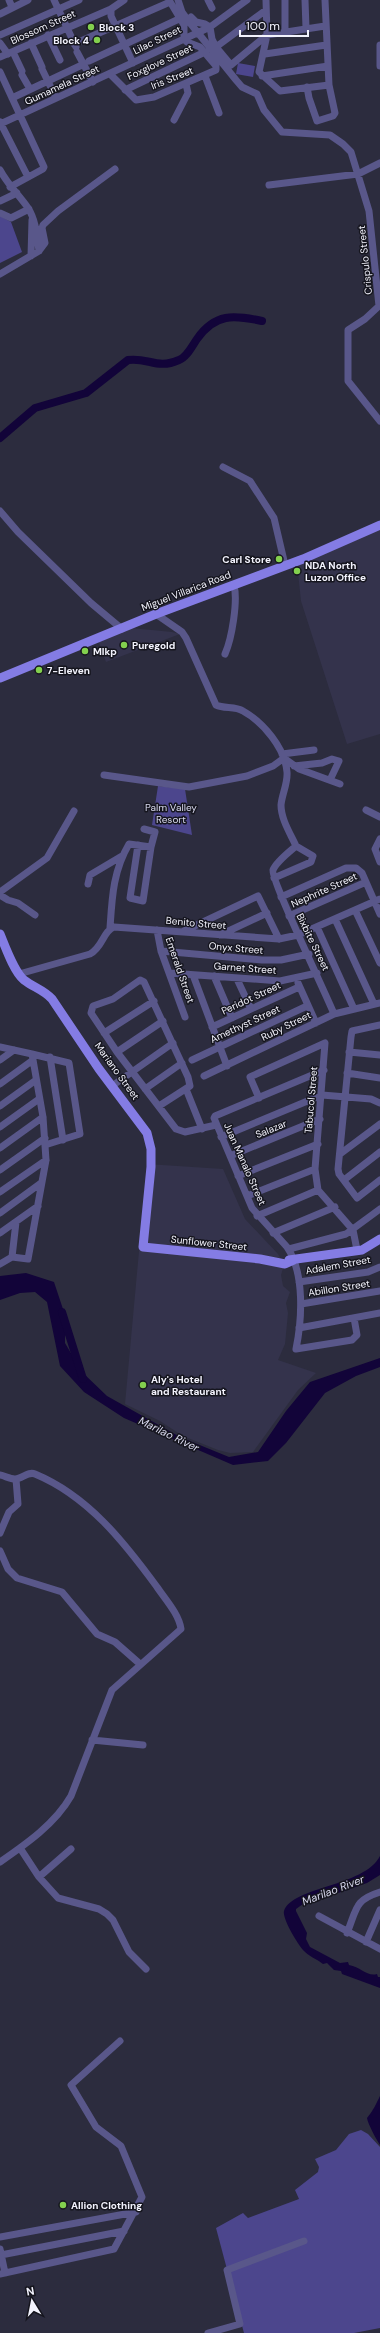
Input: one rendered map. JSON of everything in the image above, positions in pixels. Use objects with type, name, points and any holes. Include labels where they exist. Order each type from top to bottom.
[{"type":"main road","name":"Miguel Villarica Road","points":[[0,678],[156,614],[285,565],[380,525]]},
{"type":"main road","name":"Mariano Street","points":[[0,934],[19,974],[25,981],[47,993],[52,999],[112,1086],[144,1126],[150,1142],[151,1167],[143,1247]]},
{"type":"main road","name":"Sunflower Street","points":[[143,1247],[274,1261],[293,1260],[357,1250],[366,1248],[380,1239]]},
{"type":"street","points":[[9,0],[12,8]]},
{"type":"street","points":[[0,14],[28,0]]},
{"type":"street","points":[[54,0],[76,48],[86,62],[93,82]]},
{"type":"street","points":[[0,35],[79,0]]},
{"type":"street","name":"Blossom Street","points":[[6,54],[111,9],[124,0]]},
{"type":"street","name":"Crispulo Street","points":[[178,0],[190,36],[242,87],[257,94],[264,110],[282,132],[330,136],[343,144],[351,152],[369,211],[379,286],[378,308],[348,330],[348,377],[350,386],[380,421]]},
{"type":"street","points":[[208,0],[212,8]]},
{"type":"street","name":"Lilac Street","points":[[133,63],[210,27],[246,0]]},
{"type":"street","points":[[261,74],[267,35],[266,0]]},
{"type":"street","points":[[285,0],[285,31]]},
{"type":"street","points":[[305,0],[306,28]]},
{"type":"street","points":[[307,88],[317,121],[333,116],[335,113],[328,85],[325,0]]},
{"type":"street","points":[[76,48],[116,26],[169,1],[190,36],[187,42],[200,47],[205,52]]},
{"type":"street","points":[[111,9],[111,16],[133,63]]},
{"type":"street","points":[[216,47],[266,10]]},
{"type":"street","points":[[191,17],[196,22],[210,27],[212,39],[216,47],[231,65],[267,35],[325,26]]},
{"type":"street","points":[[12,98],[179,19]]},
{"type":"street","points":[[48,35],[66,72]]},
{"type":"street","points":[[0,43],[6,54],[22,73],[30,89]]},
{"type":"street","points":[[31,43],[56,98]]},
{"type":"street","points":[[265,54],[326,44]]},
{"type":"street","points":[[380,45],[380,66]]},
{"type":"street","name":"Iris Street","points":[[125,90],[134,100],[154,97],[205,76],[216,70],[216,66],[205,52]]},
{"type":"street","name":"Foxglove Street","points":[[125,90],[205,52]]},
{"type":"street","name":"Gumamela Street","points":[[0,124],[133,63]]},
{"type":"street","points":[[261,74],[328,66]]},
{"type":"street","points":[[0,72],[44,167],[43,169],[10,187]]},
{"type":"street","points":[[110,74],[125,90]]},
{"type":"street","points":[[261,74],[280,91],[328,85]]},
{"type":"street","points":[[205,76],[219,112]]},
{"type":"street","points":[[174,120],[188,93],[186,84]]},
{"type":"street","points":[[0,124],[28,177]]},
{"type":"street","points":[[269,185],[358,174],[380,163]]},
{"type":"street","points":[[0,274],[39,251],[45,243],[42,228],[43,225],[58,211],[115,169]]},
{"type":"street","points":[[1,174],[32,216],[39,251]]},
{"type":"street","points":[[0,201],[16,193]]},
{"type":"street","points":[[0,213],[11,218],[28,209]]},
{"type":"street","points":[[31,256],[30,237],[32,216]]},
{"type":"street","points":[[223,467],[250,481],[274,518],[285,565]]},
{"type":"street","points":[[0,511],[18,532],[91,603],[122,629]]},
{"type":"street","points":[[225,654],[229,645],[237,598],[234,585]]},
{"type":"street","points":[[156,614],[182,632],[186,638],[216,705],[242,710],[253,718],[270,735],[283,756],[294,766],[340,784]]},
{"type":"street","points":[[104,775],[190,787],[255,774],[273,766],[283,756],[314,750]]},
{"type":"street","points":[[283,756],[287,772],[281,805],[282,814],[296,846],[312,854],[313,861],[274,878],[274,868],[296,846]]},
{"type":"street","points":[[294,766],[322,763],[332,759],[339,761],[330,780]]},
{"type":"street","points":[[366,810],[380,817]]},
{"type":"street","points":[[0,892],[47,858],[74,811]]},
{"type":"street","points":[[138,845],[130,898],[143,900],[151,847],[155,832],[144,828]]},
{"type":"street","points":[[380,839],[375,849],[380,862]]},
{"type":"street","points":[[19,974],[90,954],[98,950],[110,928],[112,888],[122,856],[129,844],[151,847]]},
{"type":"street","points":[[88,884],[90,875],[122,856]]},
{"type":"street","points":[[281,897],[346,868],[356,868],[360,870],[377,900],[380,914]]},
{"type":"street","name":"Bixbite Street","points":[[274,878],[289,916],[317,973],[334,1014]]},
{"type":"street","name":"Nephrite Street","points":[[289,916],[366,882]]},
{"type":"street","points":[[0,895],[8,900],[18,902],[35,915]]},
{"type":"street","points":[[182,931],[258,896],[279,938]]},
{"type":"street","name":"Benito Street","points":[[110,928],[118,926],[220,935],[279,938],[298,935],[377,900]]},
{"type":"street","points":[[355,910],[380,964]]},
{"type":"street","points":[[220,935],[267,912]]},
{"type":"street","points":[[335,919],[377,1003]]},
{"type":"street","points":[[317,927],[354,1009]]},
{"type":"street","name":"Emerald Street","points":[[157,930],[161,951],[185,1017]]},
{"type":"street","name":"Onyx Street","points":[[161,951],[262,960],[281,960],[308,954]]},
{"type":"street","name":"Garnet Street","points":[[170,973],[280,981],[297,979],[317,973]]},
{"type":"street","points":[[193,975],[227,1066]]},
{"type":"street","points":[[214,976],[232,1018]]},
{"type":"street","points":[[237,979],[251,1009]]},
{"type":"street","points":[[297,979],[307,1006],[316,1023]]},
{"type":"street","points":[[159,1106],[190,1086],[182,1063],[154,1001],[144,982],[140,980],[113,998],[93,1006],[90,1013],[117,1052],[145,1089],[179,1131],[185,1132],[216,1125]]},
{"type":"street","name":"Peridot Street","points":[[212,1028],[299,987]]},
{"type":"street","points":[[104,1033],[154,1001]]},
{"type":"street","name":"Ruby Street","points":[[204,1076],[334,1014],[377,1003]]},
{"type":"street","name":"Amethyst Street","points":[[192,1060],[307,1006]]},
{"type":"street","points":[[117,1052],[163,1021]]},
{"type":"street","points":[[380,1025],[352,1032],[344,1096],[338,1169],[357,1198],[380,1180]]},
{"type":"street","points":[[371,1028],[380,1031]]},
{"type":"street","points":[[112,1086],[173,1042]]},
{"type":"street","name":"Tabucol Street","points":[[259,1098],[250,1077],[325,1043],[315,1169],[318,1190]]},
{"type":"street","points":[[0,1047],[33,1057],[50,1057],[69,1063],[80,1134],[63,1140],[45,1141],[0,1170]]},
{"type":"street","points":[[0,1060],[14,1050]]},
{"type":"street","points":[[349,1052],[380,1055]]},
{"type":"street","points":[[0,1264],[12,1257],[28,1259],[46,1160],[43,1117],[33,1057]]},
{"type":"street","points":[[0,1084],[33,1057]]},
{"type":"street","points":[[50,1057],[63,1140]]},
{"type":"street","points":[[145,1089],[182,1063]]},
{"type":"street","points":[[259,1098],[324,1070]]},
{"type":"street","points":[[347,1073],[380,1078]]},
{"type":"street","points":[[0,1106],[36,1080]]},
{"type":"street","points":[[186,1089],[202,1129]]},
{"type":"street","points":[[221,1137],[322,1095],[372,1099],[380,1103]]},
{"type":"street","name":"Juan Manalo Street","points":[[259,1098],[214,1117],[246,1196],[258,1216],[289,1249],[293,1260],[299,1282],[301,1304],[296,1349],[352,1340],[357,1335],[354,1318]]},
{"type":"street","points":[[0,1127],[39,1099]]},
{"type":"street","points":[[0,1148],[43,1117]]},
{"type":"street","name":"Salazar","points":[[230,1156],[320,1119]]},
{"type":"street","points":[[340,1154],[380,1124]]},
{"type":"street","points":[[238,1176],[318,1144]]},
{"type":"street","points":[[344,1180],[380,1152]]},
{"type":"street","points":[[0,1192],[46,1160]]},
{"type":"street","points":[[246,1196],[315,1169]]},
{"type":"street","points":[[0,1213],[41,1183]]},
{"type":"street","points":[[258,1216],[318,1190],[353,1230],[357,1250]]},
{"type":"street","points":[[0,1233],[38,1206]]},
{"type":"street","points":[[273,1233],[335,1208]]},
{"type":"street","points":[[289,1249],[346,1234],[380,1209]]},
{"type":"street","points":[[12,1257],[16,1222]]},
{"type":"street","name":"Adalem Street","points":[[299,1282],[368,1272],[380,1267]]},
{"type":"street","name":"Abillon Street","points":[[301,1304],[380,1291]]},
{"type":"street","points":[[299,1328],[380,1313]]},
{"type":"street","points":[[0,1475],[16,1479],[29,1474],[35,1474],[64,1489],[82,1502],[129,1549],[168,1602],[181,1629],[112,1690],[72,1796],[64,1809],[20,1848],[0,1862]]},
{"type":"street","points":[[0,1533],[9,1512],[18,1504],[16,1479]]},
{"type":"street","points":[[0,1551],[8,1569],[17,1578],[62,1592],[97,1634],[115,1642],[140,1664]]},
{"type":"street","points":[[92,1740],[143,1745]]},
{"type":"street","points":[[20,1848],[39,1877],[60,1899],[99,1909],[107,1914],[113,1920],[129,1952],[146,1969]]},
{"type":"street","points":[[39,1877],[71,1849]]},
{"type":"street","points":[[347,1932],[362,1898],[380,1892]]},
{"type":"street","points":[[366,1942],[380,1910]]},
{"type":"street","points":[[319,1916],[380,1949]]},
{"type":"street","points":[[120,2041],[71,2086],[96,2127],[121,2146],[142,2197],[136,2212],[114,2249],[3,2274],[1,2252],[124,2231]]},
{"type":"street","points":[[0,2237],[136,2212]]},
{"type":"street","points":[[208,2333],[240,2324],[227,2270],[304,2241]]},
{"type":"shaded area","points":[[380,529],[380,734],[347,744],[301,601],[297,563]]},
{"type":"shaded area","points":[[131,628],[180,634],[106,662],[98,640]]},
{"type":"shaded area","points":[[147,1164],[223,1169],[245,1219],[278,1254],[284,1265],[281,1275],[283,1286],[290,1292],[286,1303],[288,1313],[285,1344],[278,1360],[316,1373],[298,1390],[253,1452],[230,1453],[218,1450],[183,1436],[160,1421],[125,1404]]},
{"type":"green space","points":[[238,63],[255,66],[253,77],[236,74]]},
{"type":"green space","points":[[0,216],[11,222],[22,252],[0,263]]},
{"type":"green space","name":"Palm Valley Resort","points":[[158,786],[185,789],[192,835],[152,825]]},
{"type":"green space","points":[[361,2130],[368,2134],[380,2147],[380,2328],[354,2333],[244,2333],[216,2228],[243,2213],[248,2218],[299,2199],[295,2190],[318,2172],[319,2167],[315,2159],[336,2150],[349,2134]]},
{"type":"water","points":[[26,1273],[54,1282],[65,1315],[65,1343],[82,1372],[107,1396],[180,1437],[229,1457],[258,1452],[286,1411],[310,1382],[380,1358],[380,1367],[356,1376],[325,1393],[286,1443],[268,1461],[233,1465],[124,1418],[84,1392],[60,1366],[47,1302],[35,1292],[20,1293],[0,1300],[0,1276]]},
{"type":"water","points":[[380,1856],[380,1875],[367,1883],[338,1893],[328,1893],[321,1899],[303,1904],[296,1909],[296,1911],[307,1933],[306,1939],[310,1947],[340,1963],[348,1962],[349,1965],[367,1973],[373,1975],[377,1974],[378,1977],[380,1977],[380,1988],[342,1974],[341,1971],[334,1970],[327,1963],[323,1964],[307,1954],[288,1925],[285,1919],[284,1911],[290,1903],[301,1896],[360,1874],[372,1866]]},
{"type":"water","points":[[380,2096],[380,2145],[372,2132],[367,2118]]},
{"type":"waterway","points":[[0,438],[35,408],[86,393],[128,360],[141,360],[158,364],[171,363],[182,359],[204,331],[218,320],[234,317],[262,321]]},
{"type":"waterway","name":"Marilao River","points":[[62,1312],[83,1379]]},
{"type":"place","name":"Block 3","points":[[91,27]]},
{"type":"place","name":"Block 4","points":[[97,40]]},
{"type":"place","name":"Carl Store","points":[[279,559]]},
{"type":"place","name":"NDA North Luzon Office","points":[[297,571]]},
{"type":"place","name":"Puregold","points":[[124,645]]},
{"type":"place","name":"Mlkp","points":[[85,651]]},
{"type":"place","name":"7-Eleven","points":[[39,670]]},
{"type":"place","name":"Aly's Hotel and Restaurant","points":[[143,1385]]},
{"type":"place","name":"Allion Clothing","points":[[63,2205]]}]
